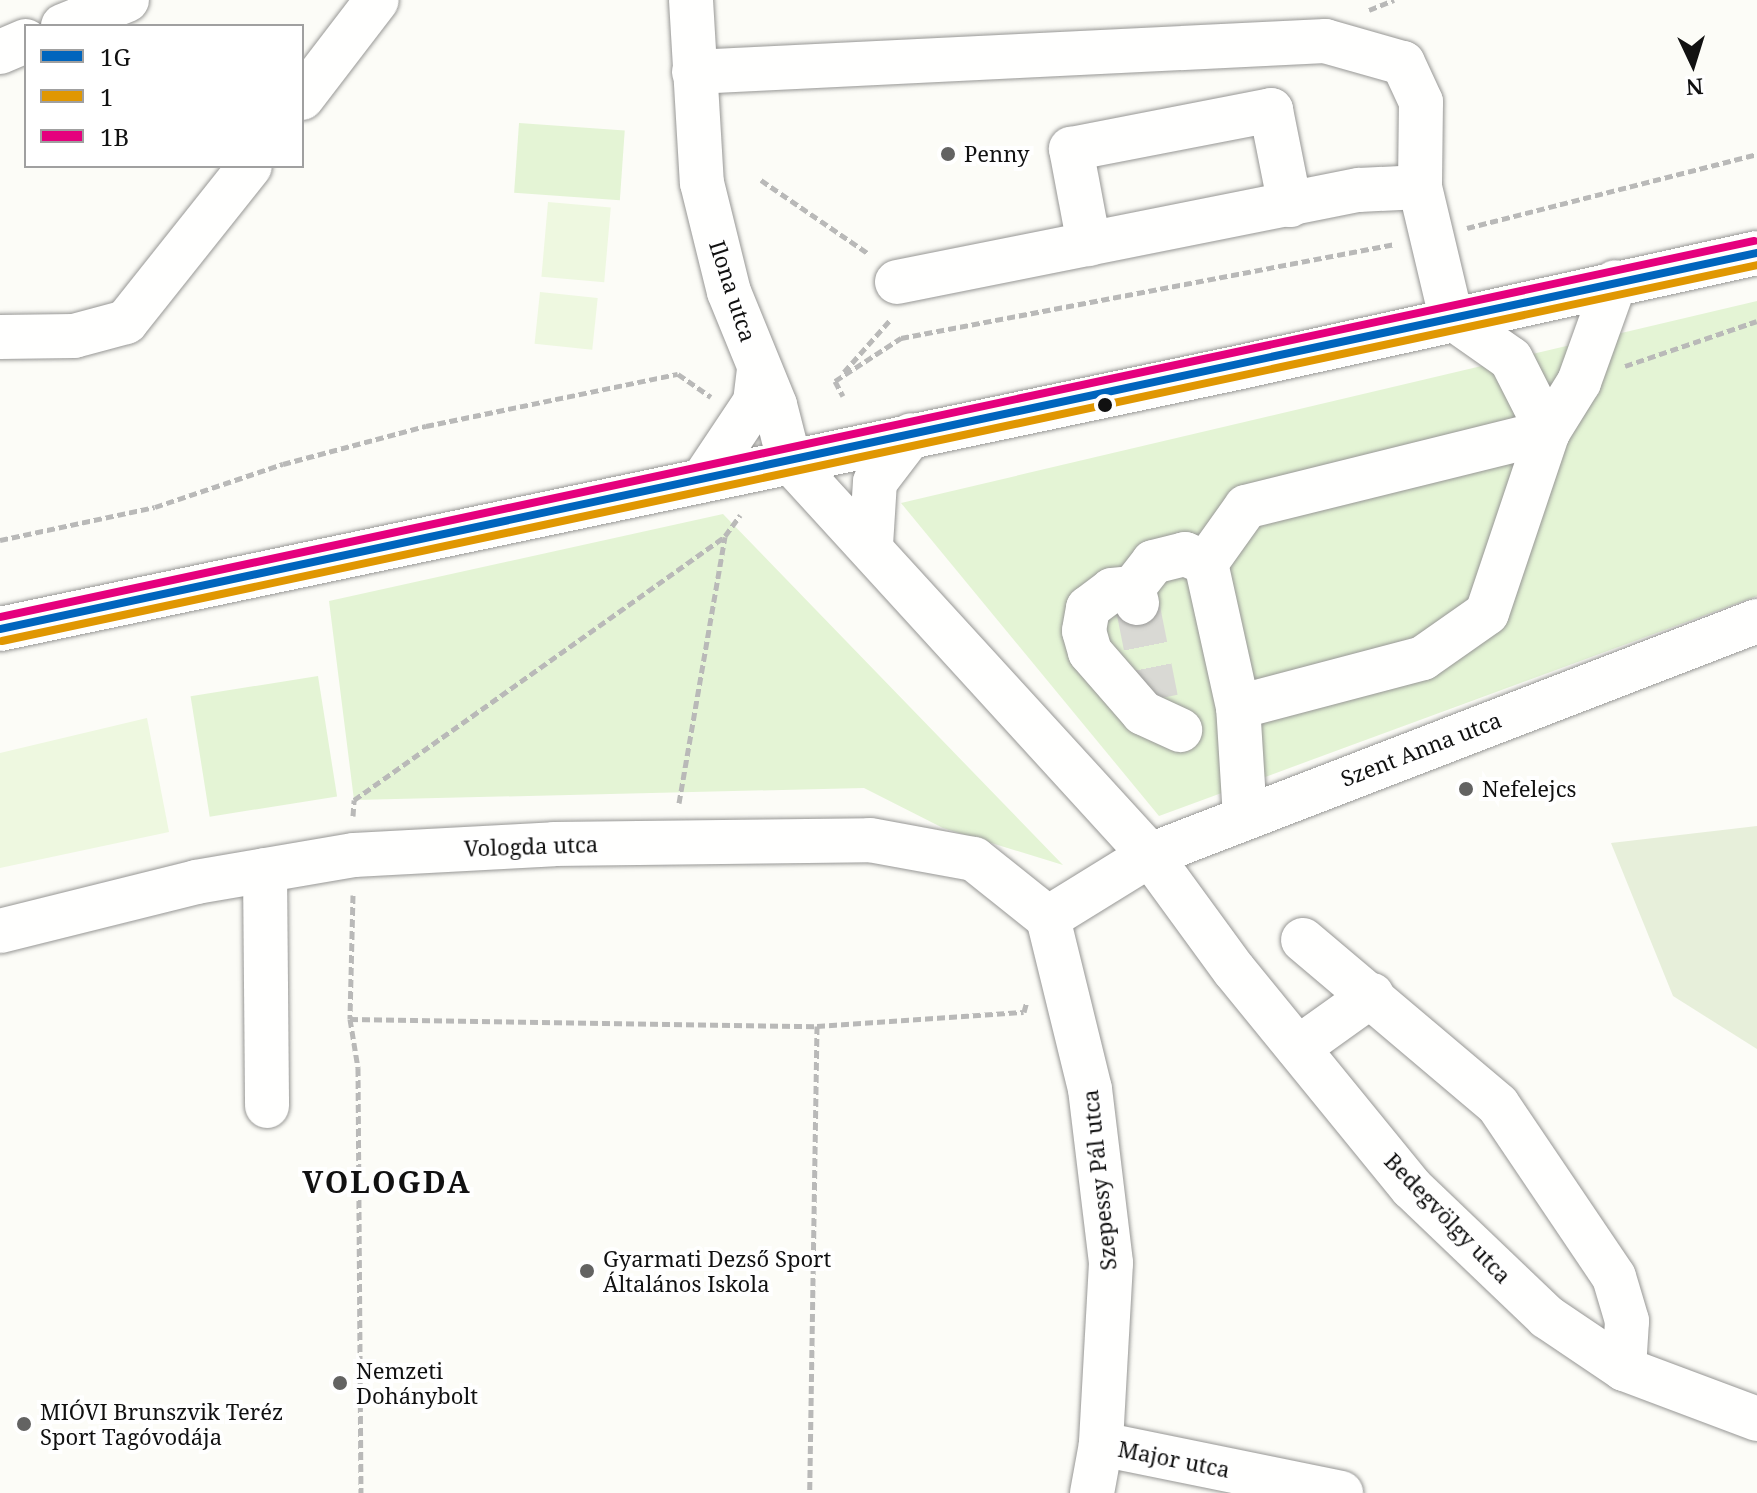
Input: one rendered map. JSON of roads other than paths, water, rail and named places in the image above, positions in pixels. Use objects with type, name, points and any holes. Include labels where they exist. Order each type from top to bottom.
[{"type":"street","points":[[68,24],[127,0]]},
{"type":"street","points":[[304,95],[377,0]]},
{"type":"street","name":"Ilona utca","points":[[691,0],[702,183],[729,292],[759,368],[789,460],[871,545],[1150,855]]},
{"type":"street","points":[[694,72],[1325,41],[1403,63],[1421,102],[1420,187],[1451,317],[1511,359],[1548,432]]},
{"type":"street","points":[[0,52],[24,42]]},
{"type":"street","points":[[1089,244],[1071,149],[1271,110],[1290,205]]},
{"type":"street","points":[[0,337],[74,336],[126,322],[248,168]]},
{"type":"street","points":[[897,282],[1359,190],[1420,187]]},
{"type":"street","points":[[0,629],[1757,253]]},
{"type":"street","points":[[1206,563],[1185,554],[1153,562],[1135,595],[1112,590],[1088,608],[1084,631],[1090,652],[1143,713],[1238,714],[1423,658],[1487,613],[1548,432],[1579,382],[1615,282]]},
{"type":"street","points":[[705,477],[755,402],[759,368]]},
{"type":"street","points":[[1245,817],[1238,714],[1206,563],[1246,507],[1548,432]]},
{"type":"street","points":[[871,545],[875,482],[911,435]]},
{"type":"street","name":"Szent Anna utca","points":[[1048,918],[1150,855],[1693,642],[1757,621]]},
{"type":"street","name":"Vologda utca","points":[[0,931],[265,870],[371,853],[672,842],[870,840],[974,859],[1048,918]]},
{"type":"street","name":"Bedegvölgy utca","points":[[1150,855],[1298,1048],[1412,1188],[1547,1317],[1624,1369],[1757,1419]]},
{"type":"street","points":[[265,870],[267,1106]]},
{"type":"street","name":"Szepessy Pál utca","points":[[1048,918],[1090,1089],[1111,1263],[1101,1444],[1092,1493]]},
{"type":"street","points":[[1303,940],[1372,995],[1498,1105],[1614,1277],[1627,1321],[1624,1369]]},
{"type":"street","points":[[1298,1048],[1372,995]]},
{"type":"street","name":"Major utca","points":[[1101,1444],[1341,1493]]},
{"type":"tunnel","points":[[1137,603],[1156,699]]},
{"type":"place","name":"Penny","points":[[948,154]]},
{"type":"place","name":"Nefelejcs","points":[[1466,789]]},
{"type":"place","name":"Gyarmati Dezső Sport Általános Iskola","points":[[587,1271]]},
{"type":"place","name":"Nemzeti Dohánybolt","points":[[340,1383]]},
{"type":"place","name":"MIÓVI Brunszvik Teréz Sport Tagóvodája","points":[[24,1424]]},
{"type":"district","name":"VOLOGDA","points":[[387,1182]]}]
